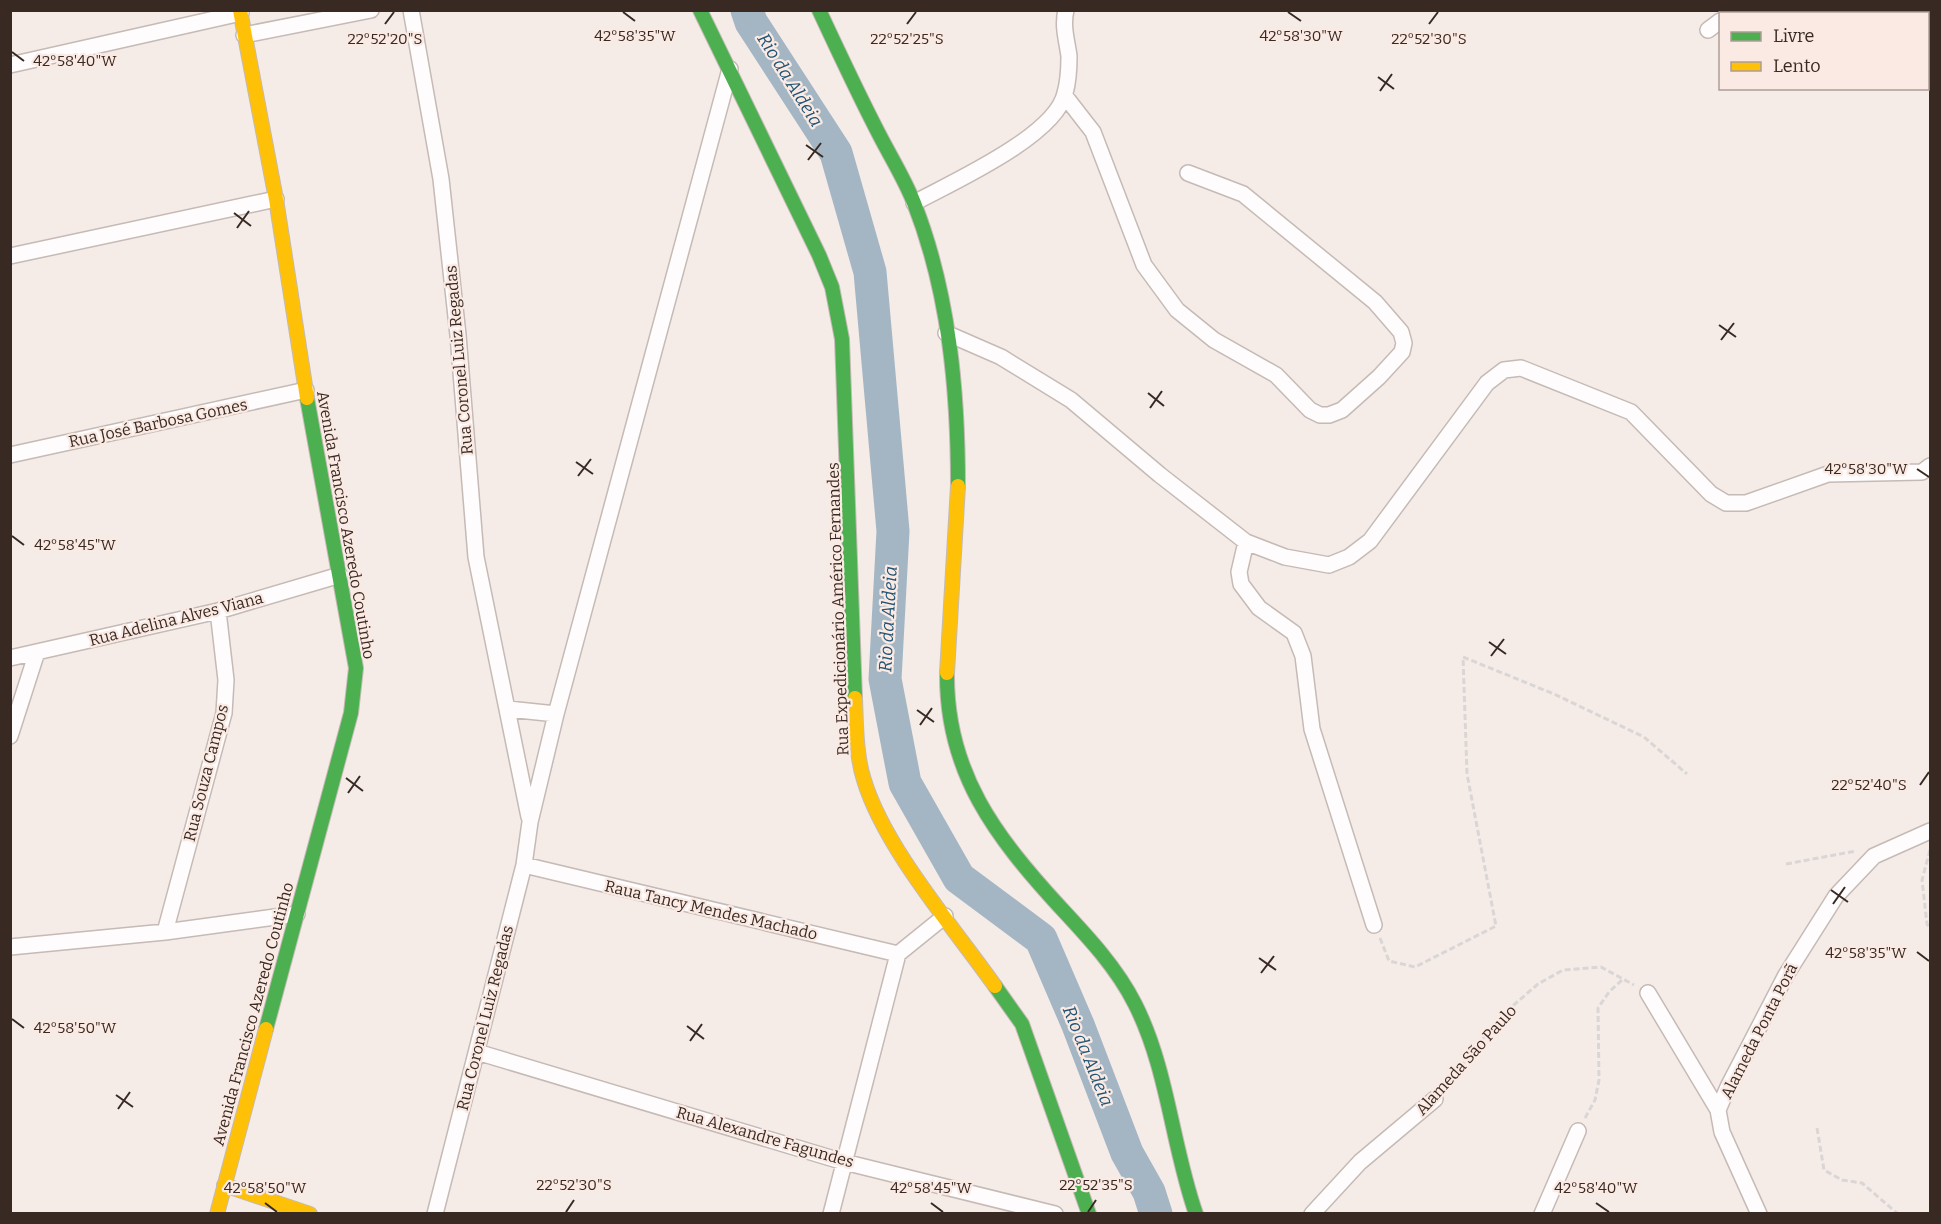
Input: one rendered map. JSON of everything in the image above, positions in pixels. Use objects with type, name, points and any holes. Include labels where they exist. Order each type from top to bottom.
[{"type":"street","points":[[244,36],[371,10]]},
{"type":"street","name":"Rua Coronel Luiz Regadas","points":[[411,10],[441,179],[458,335],[476,557],[530,822]]},
{"type":"street","name":"Rua Expedicionário Américo Fernandes","points":[[700,10],[819,255],[832,286],[839,316],[847,433],[856,713],[863,779],[890,836],[1022,1024],[1089,1214]]},
{"type":"street","points":[[819,10],[914,203],[928,251],[946,333],[953,375],[957,442],[956,543],[945,659],[946,697],[959,760],[976,801],[1001,840],[1120,978],[1138,1010],[1167,1099],[1178,1158],[1196,1214]]},
{"type":"street","points":[[914,203],[1025,141],[1047,122],[1065,96],[1069,58],[1065,36],[1066,10]]},
{"type":"street","points":[[10,65],[240,12]]},
{"type":"street","name":"Avenida Francisco Azeredo Coutinho","points":[[217,1214],[355,693],[356,668],[306,390],[276,199],[240,12]]},
{"type":"street","name":"Rua Coronel Luiz Regadas","points":[[435,1214],[524,865],[530,822],[556,714],[730,69]]},
{"type":"street","points":[[1065,96],[1093,132],[1144,266],[1177,310],[1214,340],[1276,375],[1310,410],[1320,415],[1329,415],[1342,410],[1379,377],[1402,352],[1404,343],[1401,332],[1375,302],[1243,194],[1188,173]]},
{"type":"street","points":[[10,256],[276,199]]},
{"type":"street","points":[[946,333],[1001,357],[1071,400],[1160,475],[1246,542],[1285,556],[1329,566],[1349,557],[1370,541],[1487,383],[1504,370],[1521,368],[1631,412],[1711,494],[1726,503],[1746,503],[1828,474],[1922,472],[1930,466]]},
{"type":"street","name":"Rua José Barbosa Gomes","points":[[10,455],[306,390]]},
{"type":"street","points":[[1246,542],[1239,572],[1241,584],[1259,608],[1294,633],[1303,656],[1312,729],[1374,925]]},
{"type":"street","name":"Rua Adelina Alves Viana","points":[[10,658],[218,611],[339,574]]},
{"type":"street","name":"Rua Souza Campos","points":[[165,932],[224,713],[226,680],[218,611]]},
{"type":"street","points":[[10,736],[37,651]]},
{"type":"street","points":[[508,709],[556,714]]},
{"type":"street","name":"Alameda Ponta Porã","points":[[1759,1214],[1725,1141],[1718,1110],[1786,975],[1836,896],[1874,856],[1930,831]]},
{"type":"street","name":"Raua Tancy Mendes Machado","points":[[524,865],[898,954]]},
{"type":"street","points":[[10,947],[165,932],[297,915]]},
{"type":"street","points":[[831,1214],[898,954],[945,916]]},
{"type":"street","points":[[1648,993],[1718,1110]]},
{"type":"street","name":"Rua Alexandre Fagundes","points":[[477,1052],[844,1161],[1055,1214]]},
{"type":"street","name":"Alameda São Paulo","points":[[1312,1214],[1360,1162],[1435,1099]]},
{"type":"street","points":[[1542,1214],[1578,1131]]},
{"type":"street","points":[[224,1185],[310,1214]]},
{"type":"path","points":[[1374,925],[1389,961],[1415,967],[1496,926],[1467,774],[1463,657],[1554,694],[1644,737],[1687,774]]},
{"type":"path","points":[[1786,864],[1865,849]]},
{"type":"path","points":[[1930,850],[1922,880],[1927,924],[1930,928]]},
{"type":"path","name":"Alameda São Paulo","points":[[1435,1099],[1501,1016],[1538,984],[1563,970],[1601,967],[1648,993]]},
{"type":"path","points":[[1578,1131],[1595,1100],[1599,1080],[1599,1008],[1609,992],[1623,979]]},
{"type":"path","points":[[1817,1128],[1824,1170],[1842,1180],[1862,1183],[1898,1214]]},
{"type":"waterway","name":"Rio da Aldeia","points":[[747,10],[751,22],[836,153],[870,272],[893,531],[885,679],[905,783],[959,878],[1041,939],[1078,1025],[1127,1153],[1149,1192],[1156,1214]]},
{"type":"traffic: fast","points":[[700,10],[819,255],[832,287],[842,339],[855,698]]},
{"type":"traffic: fast","points":[[819,10],[907,186],[936,271],[953,378],[958,486]]},
{"type":"traffic: fast","points":[[266,1029],[351,713],[356,668],[307,398]]},
{"type":"traffic: fast","points":[[947,673],[949,709],[955,742],[965,773],[979,801],[1015,855],[1111,965],[1135,1004],[1155,1055],[1196,1214]]},
{"type":"traffic: fast","points":[[995,986],[1022,1024],[1089,1214]]},
{"type":"traffic: slow","points":[[240,10],[276,199],[307,398]]},
{"type":"traffic: slow","points":[[947,673],[958,486]]},
{"type":"traffic: slow","points":[[855,698],[859,761],[874,806],[903,859],[995,986]]},
{"type":"traffic: slow","points":[[217,1214],[266,1029]]},
{"type":"traffic: slow","points":[[224,1185],[310,1214]]}]
